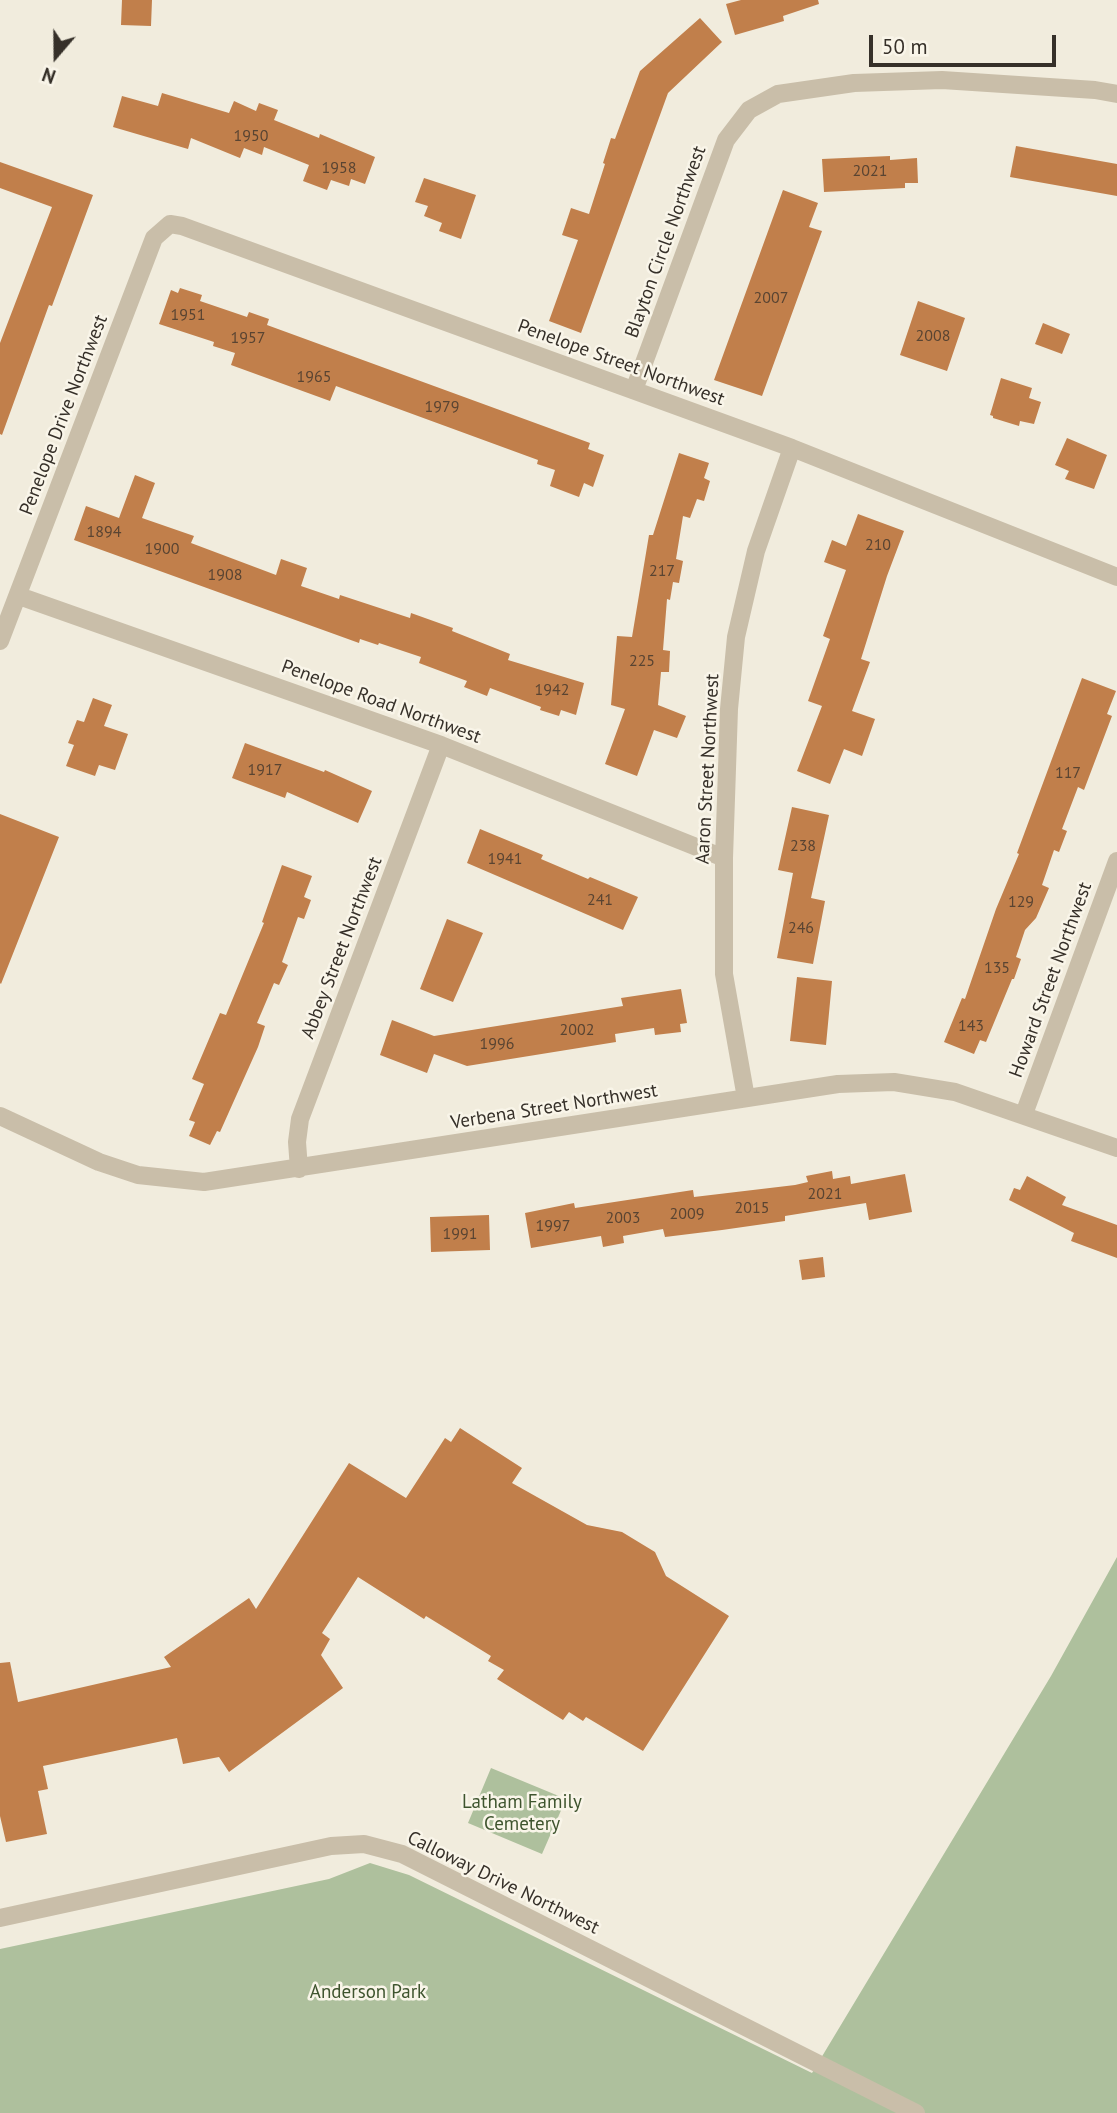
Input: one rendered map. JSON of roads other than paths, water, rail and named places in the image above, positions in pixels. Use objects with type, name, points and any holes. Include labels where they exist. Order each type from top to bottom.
[{"type":"street","name":"Blayton Circle Northwest","points":[[634,390],[726,141],[749,110],[778,94],[854,83],[942,80],[1096,90],[1117,94]]},
{"type":"street","name":"Penelope Street Northwest","points":[[136,282],[154,238],[170,225],[183,226],[792,448],[1117,577]]},
{"type":"street","name":"Penelope Drive Northwest","points":[[0,641],[5,615],[19,596],[136,282]]},
{"type":"street","name":"Aaron Street Northwest","points":[[746,1098],[724,974],[724,858],[729,709],[736,637],[756,551],[792,448]]},
{"type":"street","name":"Penelope Road Northwest","points":[[19,596],[441,745],[724,858]]},
{"type":"street","name":"Abbey Street Northwest","points":[[299,1168],[297,1142],[300,1119],[441,745]]},
{"type":"street","name":"Howard Street Northwest","points":[[1024,1114],[1117,860]]},
{"type":"street","name":"Verbena Street Northwest","points":[[0,1116],[99,1162],[138,1175],[204,1182],[838,1084],[894,1082],[956,1092],[1117,1148]]},
{"type":"street","name":"Calloway Drive Northwest","points":[[0,1918],[331,1846],[364,1844],[402,1854],[916,2113]]},
{"type":"park label","name":"Latham Family Cemetery","points":[[522,1814]]},
{"type":"park label","name":"Anderson Park","points":[[368,1993]]}]
